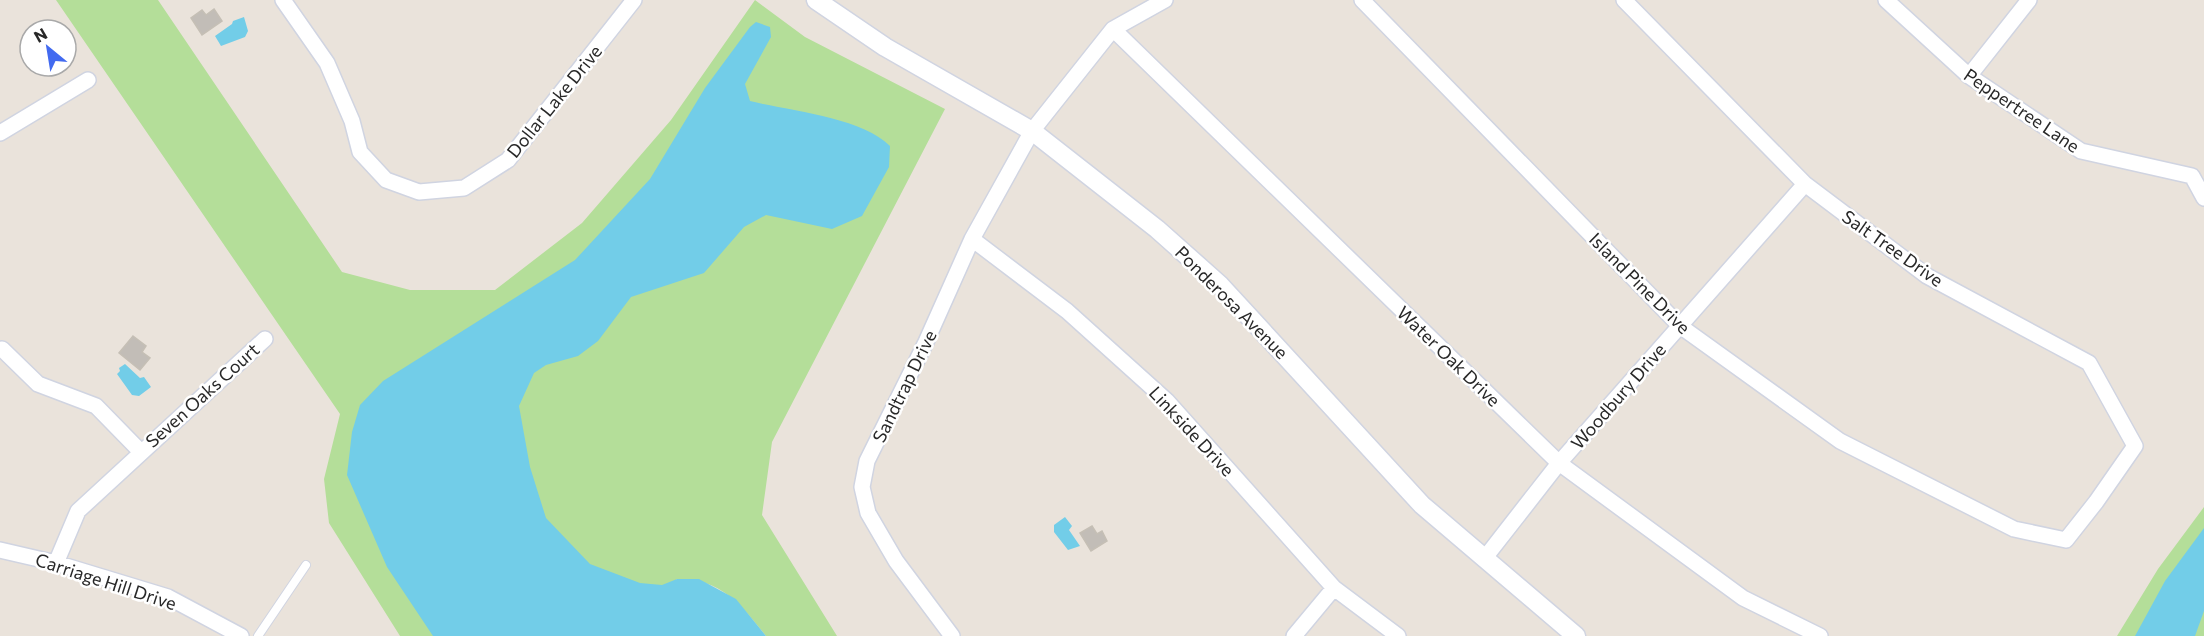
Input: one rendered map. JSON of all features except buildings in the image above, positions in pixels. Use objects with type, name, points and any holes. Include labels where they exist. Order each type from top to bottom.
[{"type":"street","name":"Dollar Lake Drive","points":[[283,0],[327,63],[352,121],[360,152],[386,180],[419,192],[464,188],[508,160],[634,0]]},
{"type":"street","name":"Ponderosa Avenue","points":[[816,0],[885,47],[1032,131],[1157,229],[1220,285],[1422,505],[1576,636]]},
{"type":"street","points":[[1113,29],[1166,0]]},
{"type":"street","name":"Island Pine Drive","points":[[1362,0],[1680,326],[1840,441],[2014,529],[2066,540]]},
{"type":"street","name":"Salt Tree Drive","points":[[1623,0],[1805,184],[1928,276],[2089,363],[2135,446],[2066,540]]},
{"type":"street","name":"Peppertree Lane","points":[[1886,0],[1969,76],[2081,151],[2192,176],[2204,198]]},
{"type":"street","points":[[1969,76],[2029,0]]},
{"type":"street","name":"Sandtrap Drive","points":[[952,636],[896,561],[868,513],[862,487],[867,461],[926,342],[972,239],[1032,131],[1113,29]]},
{"type":"street","name":"Water Oak Drive","points":[[1113,29],[1559,463],[1743,598],[1820,636]]},
{"type":"street","points":[[0,133],[88,80]]},
{"type":"street","name":"Woodbury Drive","points":[[1484,559],[1559,463],[1805,184]]},
{"type":"street","name":"Linkside Drive","points":[[972,239],[1067,311],[1167,400],[1334,588],[1398,636]]},
{"type":"street","name":"Seven Oaks Court","points":[[56,563],[78,511],[140,451],[264,339]]},
{"type":"street","name":"Seven Oaks Court","points":[[2,349],[38,384],[96,406],[140,451]]},
{"type":"street","name":"Carriage Hill Drive","points":[[0,549],[56,563],[168,597],[241,636]]},
{"type":"street","points":[[1294,636],[1334,588]]},
{"type":"lane","points":[[258,636],[306,565]]},
{"type":"green space","points":[[56,0],[158,0],[342,272],[410,290],[495,290],[582,223],[671,120],[755,0],[805,37],[945,109],[772,442],[762,515],[837,636],[766,636],[738,604],[718,588],[706,583],[677,579],[615,636],[400,636],[329,523],[324,479],[340,414],[78,32],[78,18],[68,18]]},
{"type":"green space","points":[[2204,507],[2204,636],[2117,636],[2158,569]]},
{"type":"water","points":[[244,17],[248,31],[245,37],[221,46],[215,36],[233,21]]},
{"type":"water","points":[[756,22],[770,27],[771,37],[745,84],[750,101],[844,122],[862,128],[890,146],[889,167],[862,216],[832,229],[766,215],[744,227],[704,273],[631,297],[598,341],[578,356],[546,365],[534,373],[519,406],[530,467],[546,518],[590,564],[640,583],[662,585],[677,579],[699,579],[736,599],[766,636],[433,636],[387,567],[347,475],[352,432],[360,405],[383,381],[575,260],[650,179],[705,88]]},
{"type":"water","points":[[125,364],[140,378],[144,377],[151,387],[139,396],[132,395],[117,374],[120,371],[119,368]]},
{"type":"water","points":[[1065,517],[1072,526],[1069,530],[1080,546],[1068,550],[1054,532],[1054,525]]},
{"type":"water","points":[[2204,528],[2204,611],[2195,636],[2135,636],[2165,581]]}]
